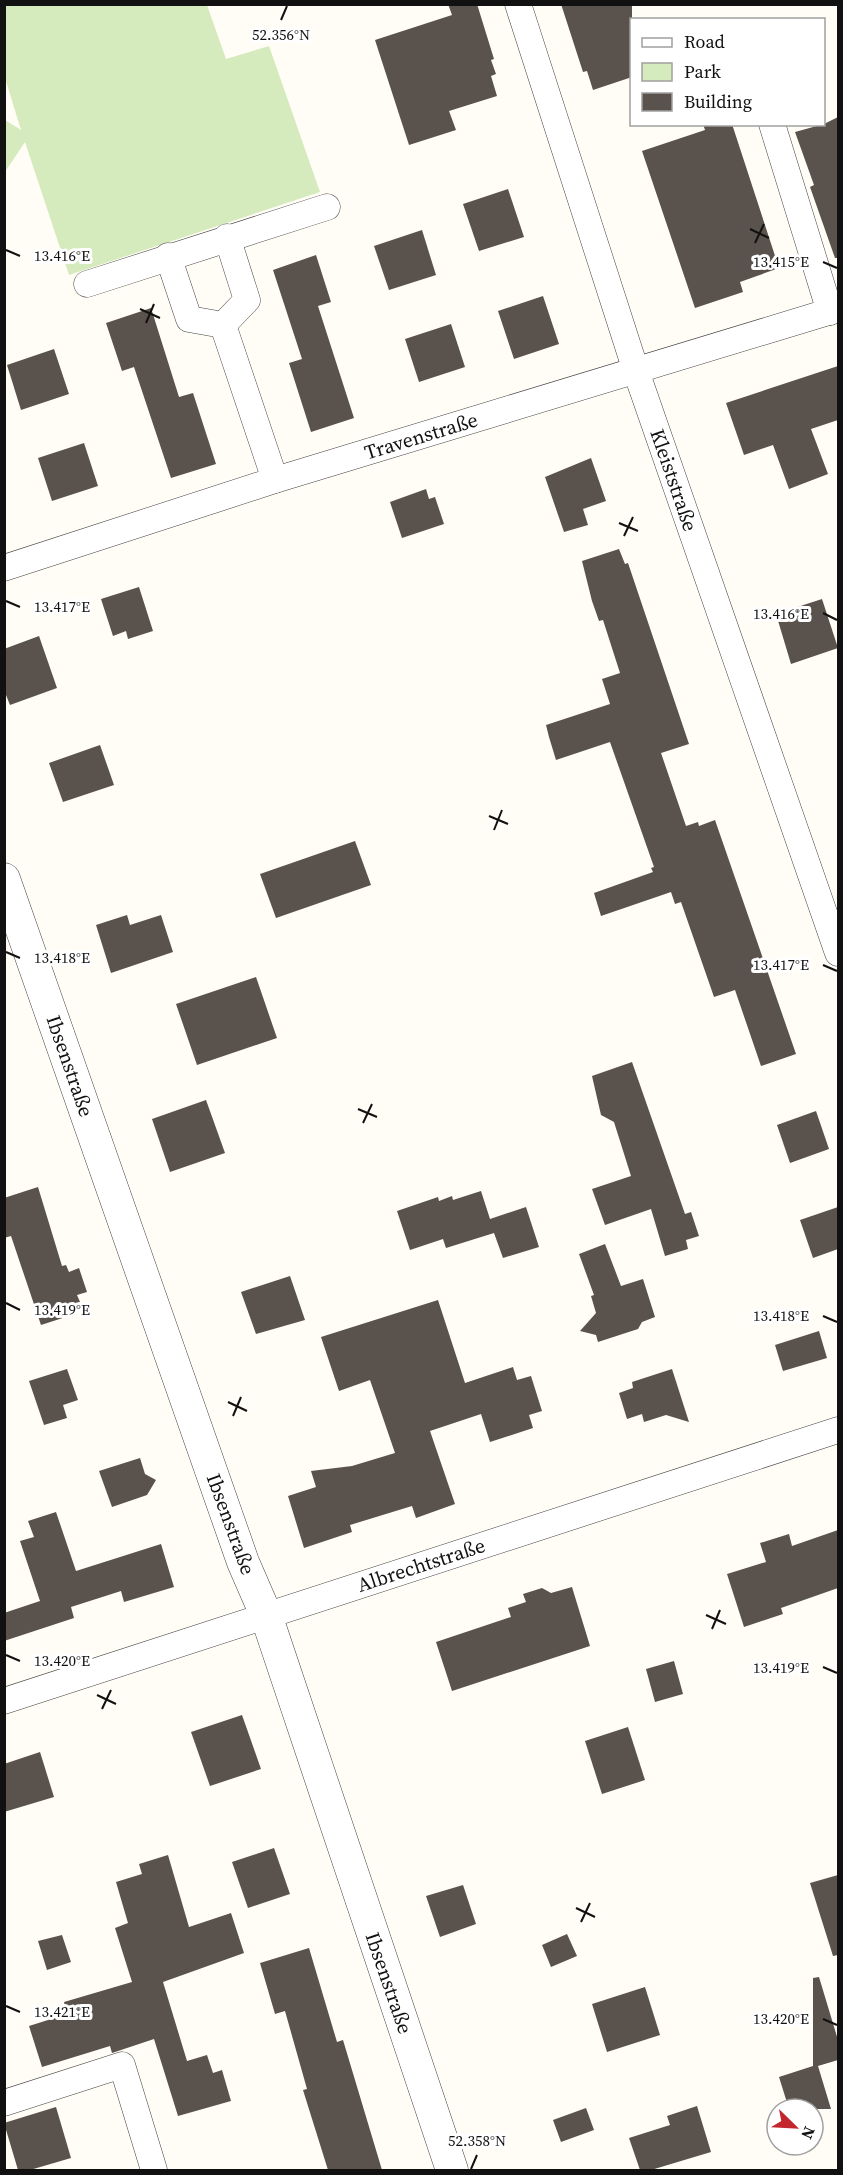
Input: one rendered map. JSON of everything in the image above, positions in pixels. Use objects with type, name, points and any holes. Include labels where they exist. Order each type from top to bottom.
[{"type":"street","name":"Kleiststraße","points":[[518,4],[636,370],[838,953]]},
{"type":"street","points":[[773,126],[834,310]]},
{"type":"street","points":[[87,284],[227,237],[327,207]]},
{"type":"street","points":[[223,325],[247,300],[227,237]]},
{"type":"street","points":[[168,256],[189,319],[223,325]]},
{"type":"street","name":"Travenstraße","points":[[4,568],[275,480],[834,310]]},
{"type":"street","points":[[223,325],[275,480]]},
{"type":"street","name":"Ibsenstraße","points":[[4,879],[243,1562],[266,1615],[452,2170]]},
{"type":"street","name":"Albrechtstraße","points":[[4,1701],[838,1430]]},
{"type":"street","points":[[4,2103],[122,2065],[154,2170]]},
{"type":"green space","points":[[5,4],[207,5],[226,59],[269,46],[320,192],[69,275],[25,142],[5,172],[5,120],[21,130],[5,78]]},
{"type":"building","points":[[448,4],[477,4],[494,59],[491,60],[496,74],[491,76],[497,96],[449,111],[456,130],[409,145],[375,40],[452,15]]},
{"type":"building","points":[[561,4],[632,4],[630,78],[593,90],[587,71],[583,72]]},
{"type":"building","points":[[838,117],[838,258],[835,258],[810,187],[814,185],[795,132],[825,126],[825,124]]},
{"type":"building","points":[[704,126],[733,126],[779,268],[740,282],[743,292],[695,308],[642,151],[705,130]]},
{"type":"building","points":[[508,189],[524,237],[479,251],[463,204]]},
{"type":"building","points":[[422,230],[436,275],[389,290],[374,246]]},
{"type":"building","points":[[316,255],[331,302],[318,306],[354,418],[311,432],[289,363],[302,359],[273,270]]},
{"type":"building","points":[[543,296],[559,344],[514,359],[498,311]]},
{"type":"building","points":[[151,308],[179,397],[193,393],[216,464],[171,478],[134,367],[122,371],[106,323]]},
{"type":"building","points":[[451,324],[465,367],[419,382],[405,339]]},
{"type":"building","points":[[54,349],[69,394],[21,410],[7,365]]},
{"type":"building","points":[[838,366],[838,420],[811,429],[828,474],[789,489],[773,445],[744,455],[726,403]]},
{"type":"building","points":[[84,443],[98,486],[52,501],[38,458]]},
{"type":"building","points":[[591,458],[606,501],[583,509],[588,525],[564,532],[545,477]]},
{"type":"building","points":[[426,489],[429,499],[435,497],[444,524],[402,538],[390,502]]},
{"type":"building","points":[[619,549],[625,564],[628,563],[689,744],[661,753],[686,826],[698,822],[699,826],[715,820],[796,1054],[761,1066],[735,990],[714,997],[681,902],[675,904],[671,892],[601,916],[594,893],[653,872],[651,868],[654,867],[610,742],[556,760],[549,737],[546,725],[610,704],[602,679],[620,673],[603,620],[599,621],[592,601],[582,561]]},
{"type":"building","points":[[139,587],[153,631],[128,639],[126,631],[113,636],[101,599]]},
{"type":"building","points":[[822,599],[838,648],[791,664],[776,614]]},
{"type":"building","points":[[39,636],[57,688],[10,705],[4,690],[4,649]]},
{"type":"building","points":[[100,745],[114,785],[63,802],[49,763]]},
{"type":"building","points":[[355,841],[371,885],[276,918],[260,874]]},
{"type":"building","points":[[127,915],[130,925],[161,915],[173,952],[111,973],[96,925]]},
{"type":"building","points":[[256,977],[277,1038],[197,1065],[176,1004]]},
{"type":"building","points":[[632,1062],[685,1214],[691,1212],[699,1236],[686,1240],[688,1249],[665,1256],[651,1209],[605,1225],[592,1189],[631,1176],[614,1122],[601,1115],[592,1076]]},
{"type":"building","points":[[206,1100],[225,1153],[170,1172],[152,1119]]},
{"type":"building","points":[[816,1111],[829,1149],[790,1163],[777,1125]]},
{"type":"building","points":[[38,1187],[62,1266],[66,1265],[69,1272],[79,1268],[87,1292],[77,1295],[80,1302],[69,1306],[72,1315],[41,1325],[11,1236],[4,1238],[4,1198]]},
{"type":"building","points":[[481,1191],[490,1219],[526,1207],[539,1247],[503,1258],[494,1233],[446,1248],[443,1239],[410,1250],[397,1211],[438,1197],[439,1201],[452,1196],[453,1200]]},
{"type":"building","points":[[838,1207],[838,1249],[813,1258],[800,1220]]},
{"type":"building","points":[[605,1244],[621,1286],[643,1279],[655,1317],[642,1322],[638,1329],[598,1342],[596,1335],[580,1331],[596,1313],[591,1296],[594,1295],[579,1254]]},
{"type":"building","points":[[290,1276],[305,1320],[256,1334],[241,1292]]},
{"type":"building","points":[[438,1300],[465,1383],[513,1367],[517,1380],[531,1376],[542,1411],[529,1415],[533,1428],[490,1442],[481,1414],[430,1431],[455,1504],[416,1518],[412,1506],[350,1525],[352,1532],[304,1548],[288,1496],[316,1487],[311,1471],[352,1466],[395,1453],[370,1380],[339,1391],[321,1337]]},
{"type":"building","points":[[819,1331],[827,1358],[783,1371],[775,1345]]},
{"type":"building","points":[[67,1369],[78,1400],[63,1405],[67,1418],[44,1425],[29,1381]]},
{"type":"building","points":[[672,1369],[689,1422],[666,1415],[644,1422],[642,1414],[627,1419],[619,1393],[633,1388],[632,1382]]},
{"type":"building","points":[[140,1458],[145,1474],[156,1480],[147,1495],[112,1507],[99,1471]]},
{"type":"building","points":[[56,1512],[76,1571],[161,1544],[174,1587],[124,1602],[121,1591],[71,1607],[74,1618],[4,1641],[4,1613],[40,1601],[20,1541],[34,1537],[28,1521]]},
{"type":"building","points":[[838,1530],[838,1588],[781,1608],[783,1614],[744,1627],[727,1574],[766,1562],[760,1543],[789,1534],[792,1546]]},
{"type":"building","points":[[572,1587],[590,1646],[452,1691],[436,1642],[511,1617],[508,1608],[526,1602],[523,1594],[542,1588],[551,1593]]},
{"type":"building","points":[[674,1661],[683,1694],[655,1702],[646,1669]]},
{"type":"building","points":[[242,1715],[261,1769],[210,1786],[191,1732]]},
{"type":"building","points":[[628,1727],[645,1780],[602,1794],[585,1741]]},
{"type":"building","points":[[40,1752],[54,1797],[4,1812],[4,1764]]},
{"type":"building","points":[[274,1848],[290,1894],[248,1908],[232,1862]]},
{"type":"building","points":[[168,1855],[189,1927],[231,1913],[244,1953],[163,1982],[187,2061],[207,2055],[213,2073],[222,2070],[231,2101],[178,2116],[154,2039],[112,2053],[110,2046],[42,2067],[29,2026],[67,2014],[64,2002],[132,1982],[115,1928],[128,1923],[116,1882],[142,1874],[139,1864]]},
{"type":"building","points":[[838,1875],[838,1955],[833,1956],[810,1883]]},
{"type":"building","points":[[463,1885],[476,1924],[440,1937],[426,1896]]},
{"type":"building","points":[[567,1934],[577,1956],[551,1967],[542,1945]]},
{"type":"building","points":[[62,1935],[71,1962],[47,1970],[38,1941]]},
{"type":"building","points":[[309,1948],[337,2042],[343,2040],[382,2170],[328,2170],[303,2090],[307,2089],[285,2011],[275,2014],[260,1963]]},
{"type":"building","points":[[819,1977],[838,2040],[838,2060],[818,2066],[831,2109],[825,2109],[825,2097],[785,2097],[779,2077],[813,2066],[813,1978]]},
{"type":"building","points":[[645,1987],[660,2035],[607,2052],[592,2004]]},
{"type":"building","points":[[697,2106],[711,2152],[651,2170],[640,2170],[629,2138],[670,2125],[667,2116]]},
{"type":"building","points":[[56,2107],[71,2158],[30,2170],[18,2170],[4,2123]]},
{"type":"building","points":[[586,2108],[594,2130],[561,2142],[553,2120]]}]
